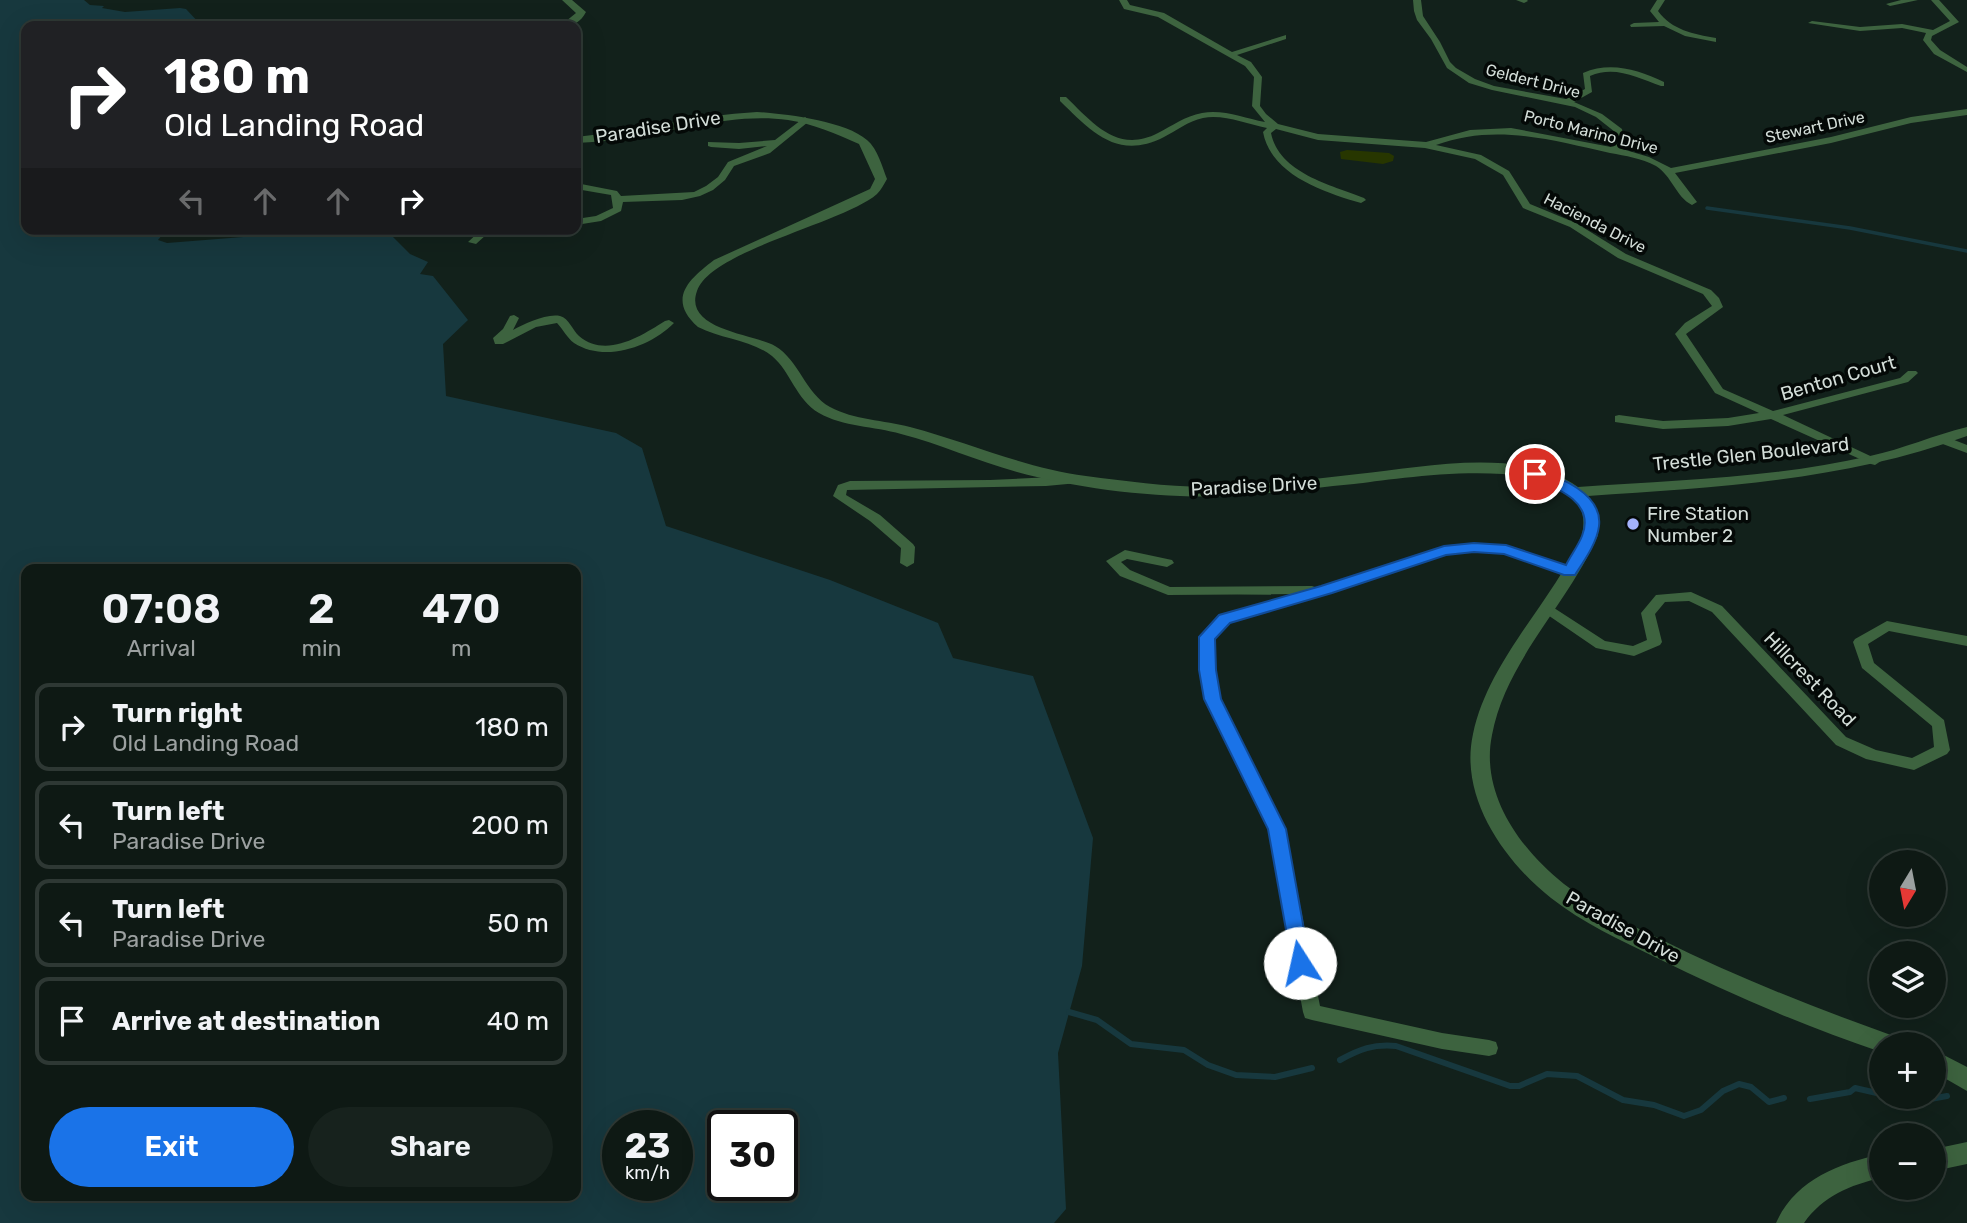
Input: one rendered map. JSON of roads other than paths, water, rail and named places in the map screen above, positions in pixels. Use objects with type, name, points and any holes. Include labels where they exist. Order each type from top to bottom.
[{"type":"street","points":[[567,0],[581,12],[573,21]]},
{"type":"street","points":[[1123,0],[1127,7],[1161,15],[1248,64],[1258,77],[1256,106],[1263,117],[1275,126],[1267,132],[1267,138],[1278,161],[1361,200]]},
{"type":"street","name":"Geldert Drive","points":[[1417,0],[1417,15],[1454,71],[1497,88],[1569,101],[1592,112],[1619,131],[1621,138],[1613,150]]},
{"type":"street","points":[[1661,0],[1654,11],[1664,24]]},
{"type":"street","points":[[1890,4],[1914,0]]},
{"type":"street","points":[[1935,0],[1955,22]]},
{"type":"street","points":[[1967,24],[1955,22],[1928,35],[1927,40],[1931,46],[1967,70]]},
{"type":"street","points":[[1812,23],[1853,29],[1902,26],[1934,32]]},
{"type":"street","points":[[1634,24],[1664,24],[1690,36],[1713,40]]},
{"type":"street","points":[[1232,54],[1283,37]]},
{"type":"street","points":[[1569,101],[1589,90],[1586,75],[1600,69],[1641,75],[1661,84]]},
{"type":"street","name":"Hacienda Drive","points":[[1063,99],[1106,139],[1123,142],[1154,139],[1187,120],[1220,114],[1318,137],[1425,145],[1460,151],[1489,161],[1506,173],[1527,206],[1573,225],[1622,256],[1707,292],[1718,307],[1689,325],[1680,334],[1719,391],[1875,461]]},
{"type":"street","name":"Stewart Drive","points":[[1669,171],[1831,140],[1911,120],[1967,112]]},
{"type":"street","name":"Paradise Drive","points":[[581,140],[629,135],[715,117],[766,115],[801,123],[822,124],[866,144],[880,174],[877,188],[861,198],[775,234],[706,271],[694,283],[689,295],[693,315],[706,326],[775,351],[786,362],[807,396],[830,412],[904,430],[1022,469],[1074,480],[1207,492],[1488,468],[1541,476],[1576,492],[1589,507],[1592,523],[1585,547],[1546,609],[1493,705],[1480,747],[1480,768],[1485,793],[1495,817],[1516,848],[1539,874],[1563,894],[1636,937],[1781,1006],[1869,1037]]},
{"type":"street","points":[[618,200],[689,197],[723,181],[731,164],[767,151],[801,123]]},
{"type":"street","name":"Porto Marino Drive","points":[[1425,145],[1444,137],[1480,130],[1510,129],[1613,150],[1649,160],[1669,171],[1692,202]]},
{"type":"street","points":[[710,144],[738,146],[779,142]]},
{"type":"street","points":[[581,187],[604,189],[614,193],[618,200],[618,209],[611,214],[581,221]]},
{"type":"street","points":[[473,242],[481,235]]},
{"type":"street","points":[[514,318],[508,331],[495,341],[543,321],[559,320],[576,339],[601,349],[632,346],[669,323]]},
{"type":"street","name":"Benton Court","points":[[1619,419],[1664,425],[1728,422],[1771,415],[1904,380],[1912,373]]},
{"type":"street","name":"Trestle Glen Boulevard","points":[[1576,492],[1809,473],[1875,461],[1944,440],[1967,430]]},
{"type":"street","points":[[1944,440],[1967,449]]},
{"type":"street","points":[[907,564],[908,547],[875,518],[843,501],[839,496],[842,488],[850,485],[958,483],[1011,486],[1074,480]]},
{"type":"street","points":[[1489,1048],[1442,1041],[1312,1013],[1300,963],[1277,829],[1212,699],[1207,670],[1207,637],[1224,619],[1327,590],[1444,551],[1506,549],[1570,572]]},
{"type":"street","points":[[1167,563],[1125,554],[1113,561],[1125,573],[1168,591],[1327,590]]},
{"type":"street","name":"Hillcrest Road","points":[[1546,609],[1601,645],[1633,651],[1655,642],[1648,613],[1661,598],[1691,596],[1717,609],[1842,741],[1872,755],[1914,764],[1942,750],[1939,724],[1867,665],[1860,642],[1887,626],[1967,641]]},
{"type":"street","points":[[1946,1067],[1967,1080]]},
{"type":"street","points":[[1946,1157],[1967,1153]]},
{"type":"street","points":[[1789,1223],[1805,1200],[1823,1185],[1869,1169]]},
{"type":"water","points":[[0,0],[84,0],[90,5],[125,12],[180,8],[186,9],[197,21],[21,21],[21,235],[162,235],[158,240],[167,243],[268,235],[391,235],[410,254],[428,262],[420,274],[433,276],[468,320],[443,344],[446,396],[616,433],[642,448],[666,526],[830,580],[938,623],[953,658],[1033,676],[1093,838],[1082,966],[1058,1053],[1066,1209],[1054,1223],[0,1223]]},
{"type":"waterway","points":[[1707,208],[1850,228],[1967,251]]},
{"type":"waterway","points":[[1069,1012],[1097,1020],[1131,1044],[1184,1050],[1208,1065],[1236,1075],[1275,1077],[1312,1068]]},
{"type":"waterway","points":[[1340,1060],[1367,1048],[1396,1046],[1510,1086],[1519,1086],[1547,1074],[1577,1076],[1623,1100],[1654,1105],[1684,1116],[1701,1110],[1723,1091],[1739,1084],[1751,1087],[1769,1102],[1784,1098]]},
{"type":"waterway","points":[[1810,1099],[1850,1092],[1855,1088],[1869,1091]]},
{"type":"place","name":"Fire Station Number 2","points":[[1633,524]]}]
